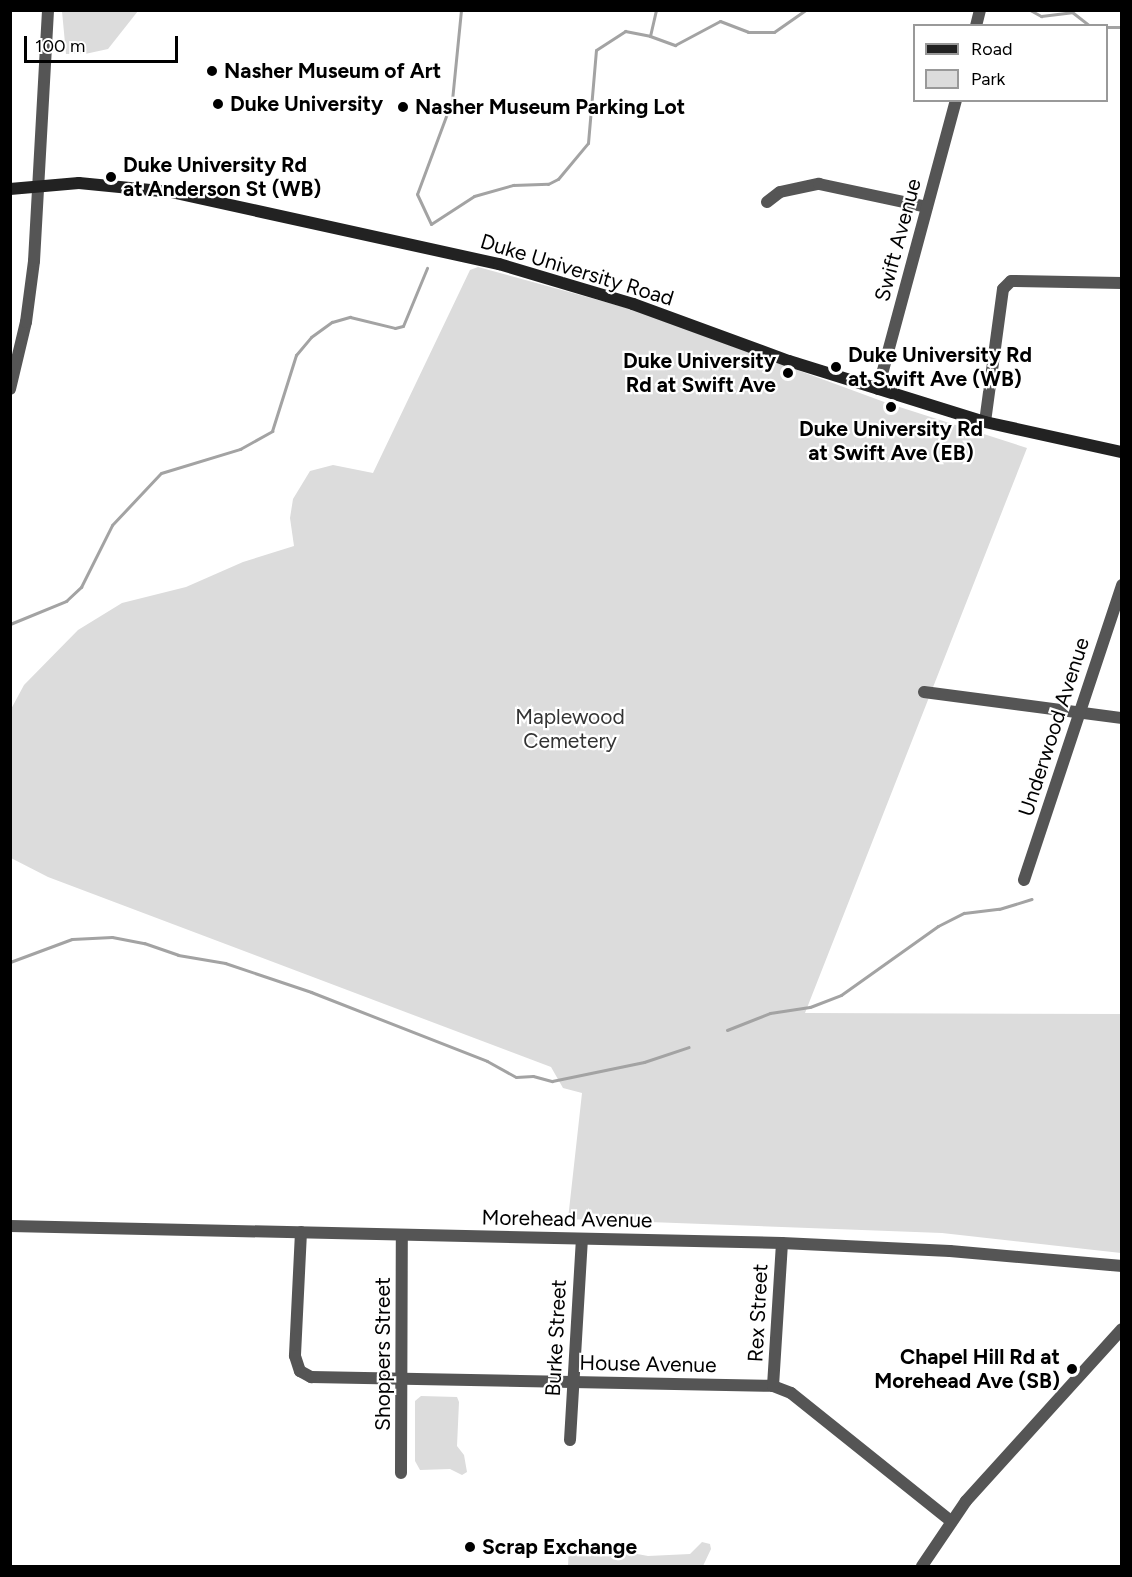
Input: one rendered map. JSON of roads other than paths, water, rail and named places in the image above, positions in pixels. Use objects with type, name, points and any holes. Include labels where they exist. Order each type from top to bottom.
[{"type":"main road","name":"Duke University Road","points":[[10,189],[41,184],[110,184],[171,192],[499,264],[633,304],[789,361],[985,422],[1122,452]]},
{"type":"street","points":[[10,389],[26,322],[41,184],[48,10]]},
{"type":"street","name":"Swift Avenue","points":[[878,388],[955,102]]},
{"type":"street","points":[[767,202],[780,192],[819,184],[927,207]]},
{"type":"street","points":[[985,422],[1003,289],[1011,281],[1122,283]]},
{"type":"street","name":"Underwood Avenue","points":[[1024,880],[1122,585]]},
{"type":"street","points":[[924,692],[1122,718]]},
{"type":"street","name":"Morehead Avenue","points":[[10,1226],[782,1243],[950,1251],[1122,1266]]},
{"type":"street","name":"House Avenue","points":[[301,1232],[295,1356],[300,1371],[311,1377],[773,1386],[791,1393],[951,1521]]},
{"type":"street","name":"Shoppers Street","points":[[401,1473],[402,1234]]},
{"type":"street","name":"Burke Street","points":[[570,1440],[582,1239]]},
{"type":"street","name":"Rex Street","points":[[773,1386],[782,1243]]},
{"type":"street","points":[[922,1566],[951,1521],[983,1481],[1122,1329]]},
{"type":"waterway","points":[[461,10],[452,100],[417,194],[431,224],[474,196],[513,185],[548,184],[558,179],[588,143],[596,50],[625,31],[650,36],[656,10]]},
{"type":"waterway","points":[[650,36],[675,45],[720,21],[748,32],[774,32],[805,10]]},
{"type":"waterway","points":[[1030,10],[1041,16],[1072,12],[1087,24]]},
{"type":"waterway","points":[[1108,27],[1122,27]]},
{"type":"waterway","points":[[10,624],[66,601],[81,587],[112,525],[161,473],[240,449],[272,431],[296,355],[311,337],[332,322],[350,317],[395,328],[403,326],[427,268]]},
{"type":"waterway","points":[[727,1030],[770,1013],[810,1007],[841,995],[938,926],[964,913],[999,909],[1032,899]]},
{"type":"waterway","points":[[10,962],[72,939],[112,937],[144,943],[178,955],[225,963],[311,992],[487,1061],[516,1077],[533,1076],[552,1081],[644,1062],[689,1047]]},
{"type":"place","name":"Nasher Museum of Art","points":[[212,71]]},
{"type":"place","name":"Duke University","points":[[218,104]]},
{"type":"place","name":"Nasher Museum Parking Lot","points":[[403,107]]},
{"type":"place","name":"Duke University Rd at Anderson St (WB)","points":[[111,177]]},
{"type":"place","name":"Duke University Rd at Swift Ave (WB)","points":[[836,367]]},
{"type":"place","name":"Duke University Rd at Swift Ave","points":[[788,373]]},
{"type":"place","name":"Duke University Rd at Swift Ave (EB)","points":[[891,407]]},
{"type":"place","name":"Chapel Hill Rd at Morehead Ave (SB)","points":[[1072,1369]]},
{"type":"place","name":"Scrap Exchange","points":[[470,1547]]},
{"type":"park label","name":"Maplewood Cemetery","points":[[570,729]]}]
